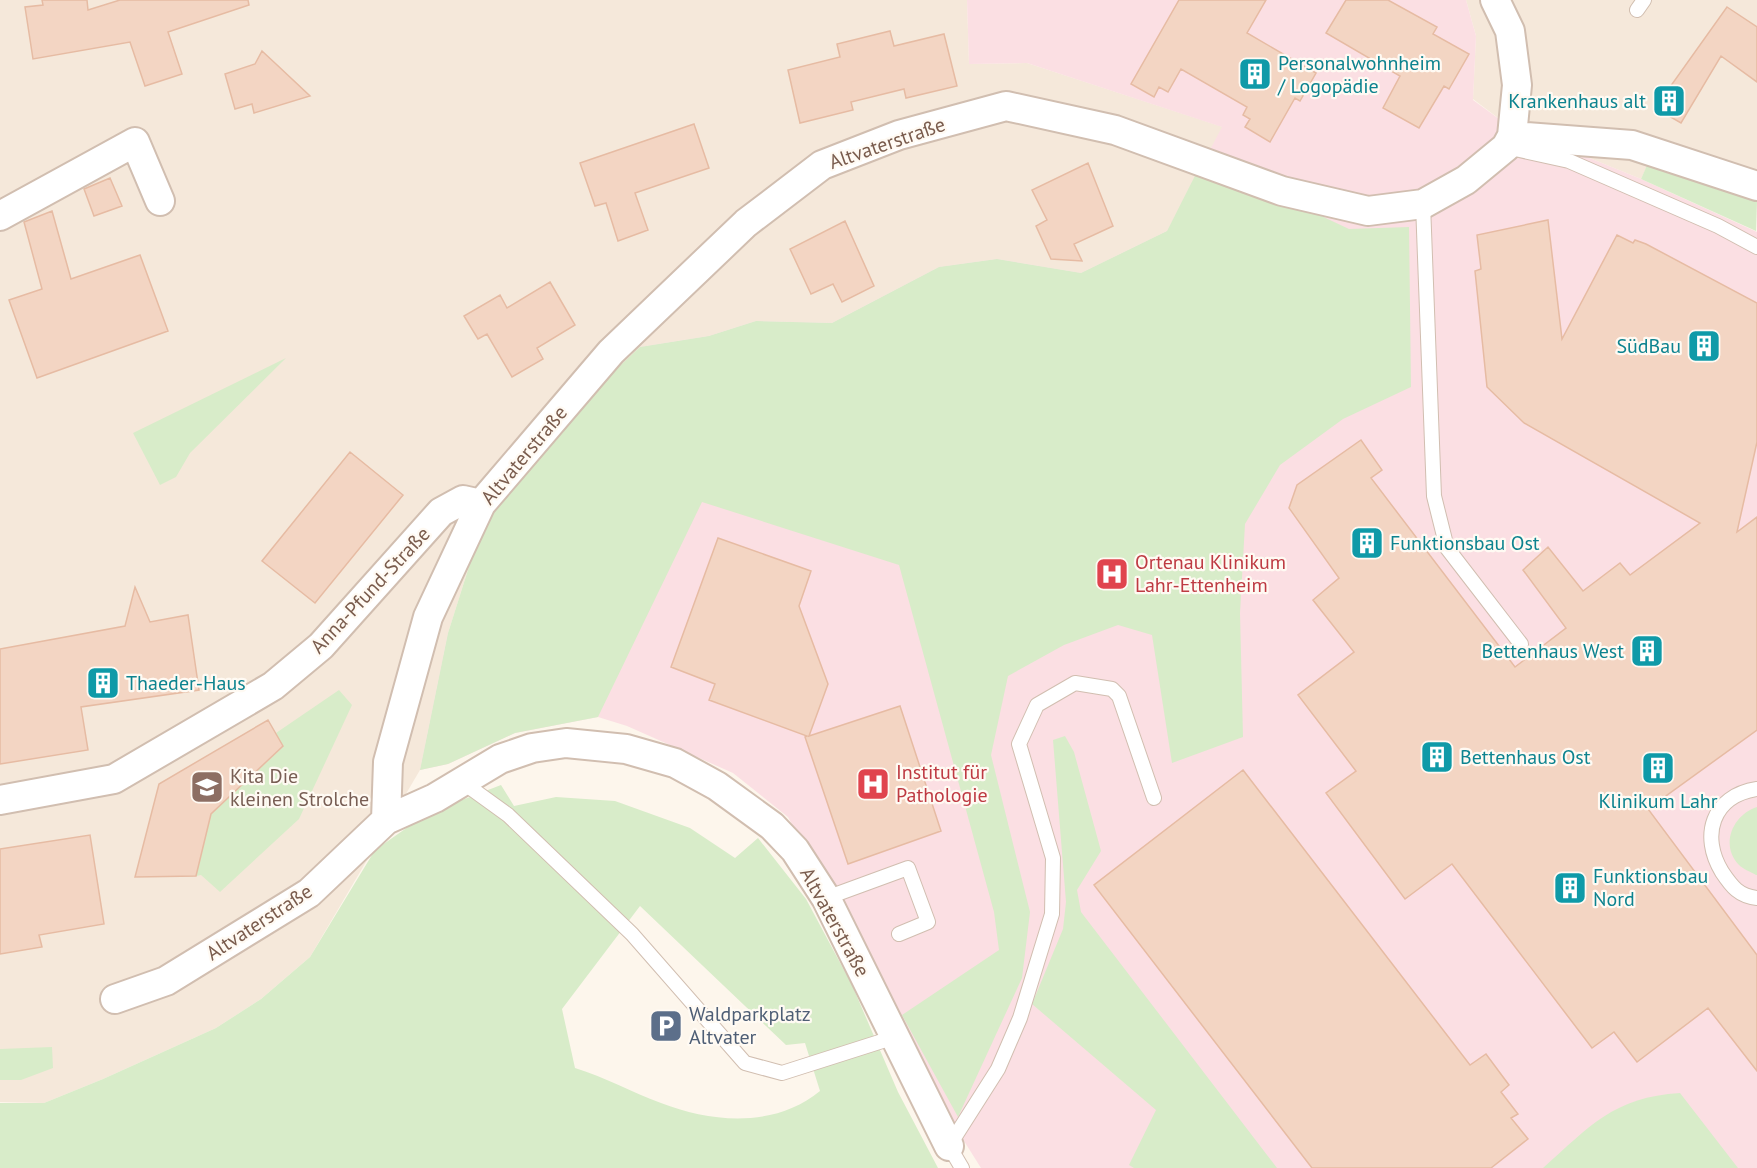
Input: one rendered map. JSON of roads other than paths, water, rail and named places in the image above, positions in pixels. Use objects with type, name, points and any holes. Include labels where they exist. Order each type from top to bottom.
[{"type":"street","points":[[1495,0],[1510,32],[1517,85],[1509,141],[1632,145],[1757,186]]},
{"type":"street","name":"Altvaterstraße","points":[[386,820],[388,762],[428,617],[481,504],[611,352],[746,223],[822,165],[899,135],[1006,106],[1115,130],[1293,193],[1368,210],[1423,204],[1466,180],[1509,141]]},
{"type":"street","points":[[0,216],[135,142],[160,201]]},
{"type":"street","name":"Anna-Pfund-Straße","points":[[0,800],[114,778],[249,701],[273,686],[321,646],[441,512],[464,500],[481,504]]},
{"type":"street","name":"Altvaterstraße","points":[[115,999],[166,981],[309,893],[386,820],[435,798],[500,759],[532,748],[566,743],[626,749],[675,763],[717,786],[772,826],[795,850],[826,898],[956,1157]]},
{"type":"lane","points":[[1509,141],[1569,161],[1718,226],[1757,247]]},
{"type":"lane","points":[[1423,204],[1434,496],[1447,548],[1521,644]]},
{"type":"lane","points":[[956,1157],[1020,1018],[1052,914],[1053,858],[1019,744],[1037,705],[1075,683],[1112,689],[1119,696],[1154,798]]},
{"type":"lane","points":[[460,781],[508,815],[632,934],[745,1063],[782,1073],[895,1037]]},
{"type":"lane","points":[[1757,789],[1746,791],[1726,801],[1715,818],[1710,835],[1711,852],[1733,889],[1745,897],[1757,898]]},
{"type":"lane","points":[[826,898],[908,868],[928,922],[899,934]]},
{"type":"place","name":"Personalwohnheim / Logopädie","points":[[1255,74]]},
{"type":"place","name":"Krankenhaus alt","points":[[1669,101]]},
{"type":"place","name":"SüdBau","points":[[1704,346]]},
{"type":"place","name":"Funktionsbau Ost","points":[[1367,543]]},
{"type":"place","name":"Ortenau Klinikum Lahr-Ettenheim","points":[[1112,574]]},
{"type":"place","name":"Bettenhaus West","points":[[1647,651]]},
{"type":"place","name":"Thaeder-Haus","points":[[103,683]]},
{"type":"place","name":"Bettenhaus Ost","points":[[1437,757]]},
{"type":"place","name":"Klinikum Lahr","points":[[1658,768]]},
{"type":"place","name":"Institut für Pathologie","points":[[873,784]]},
{"type":"place","name":"Kita Die kleinen Strolche","points":[[207,787]]},
{"type":"place","name":"Funktionsbau Nord","points":[[1570,888]]},
{"type":"place","name":"Waldparkplatz Altvater","points":[[666,1026]]}]
